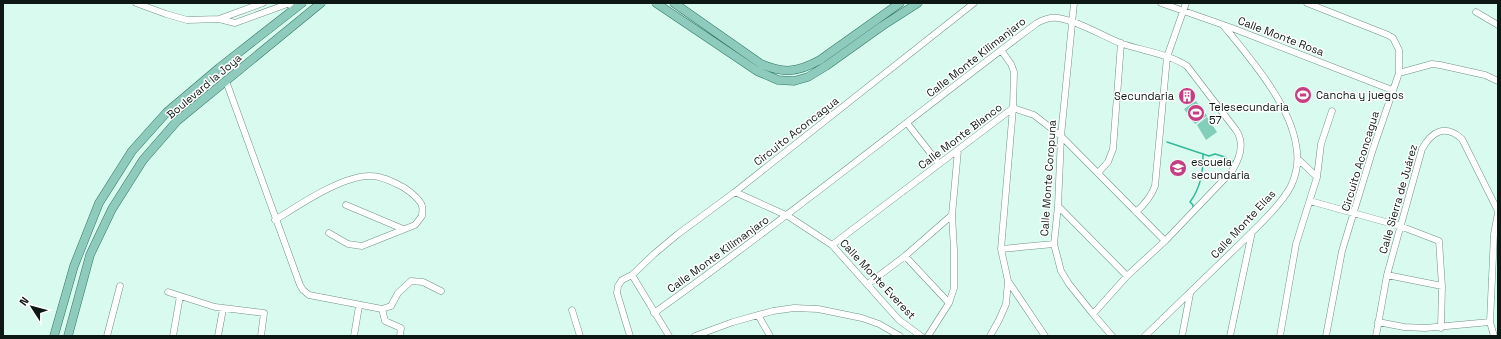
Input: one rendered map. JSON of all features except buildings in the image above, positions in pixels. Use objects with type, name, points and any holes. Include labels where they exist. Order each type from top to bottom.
[{"type":"main road","name":"Boulevard la Joya","points":[[54,336],[74,266],[100,203],[132,151],[167,112],[302,3]]},
{"type":"main road","name":"Boulevard la Joya","points":[[68,336],[90,255],[112,209],[143,160],[177,121],[321,3]]},
{"type":"main road","points":[[656,3],[757,71],[778,80],[794,81],[808,77],[826,66],[882,26],[918,3]]},
{"type":"main road","points":[[674,3],[761,64],[773,69],[784,71],[807,67],[820,60],[900,3]]},
{"type":"street","points":[[136,3],[187,20],[219,20],[235,23],[290,3],[292,11]]},
{"type":"street","points":[[219,20],[263,3]]},
{"type":"street","name":"Circuito Aconcagua","points":[[630,336],[617,293],[618,286],[622,280],[632,275],[654,254],[735,192],[974,3]]},
{"type":"street","name":"Calle Monte Coropuna","points":[[1074,3],[1060,136],[1058,206],[1054,244],[1061,271],[1075,293],[1112,336]]},
{"type":"street","name":"Calle Monte Rosa","points":[[1161,3],[1223,25],[1392,90]]},
{"type":"street","points":[[1136,212],[1153,194],[1155,186],[1167,57],[1186,3]]},
{"type":"street","name":"Circuito Aconcagua","points":[[1307,3],[1393,38],[1399,50],[1399,73],[1392,90],[1342,251],[1326,336]]},
{"type":"street","points":[[1476,12],[1498,25]]},
{"type":"street","name":"Calle Monte Kilimanjaro","points":[[654,313],[788,216],[1001,50],[1043,20],[1055,18],[1071,22],[1121,43],[1177,60],[1187,66],[1239,134],[1241,144],[1241,152],[1238,162],[1232,171],[1165,241],[1127,276],[1092,314]]},
{"type":"street","name":"Calle Monte Elías","points":[[1145,336],[1190,294],[1252,231],[1290,188],[1295,176],[1298,159],[1296,144],[1286,113],[1246,54],[1223,25]]},
{"type":"street","points":[[1098,173],[1108,162],[1113,149],[1121,43]]},
{"type":"street","points":[[990,336],[1006,304],[1008,281],[1001,249],[1013,108],[1014,72],[1011,64],[1001,50]]},
{"type":"street","points":[[1399,73],[1432,64],[1484,75],[1498,81]]},
{"type":"street","points":[[226,81],[275,220],[303,290],[309,295],[359,306],[382,309],[391,306],[398,293],[411,281],[423,282],[441,291]]},
{"type":"street","name":"Calle Monte Blanco","points":[[832,245],[1013,108],[1034,115],[1060,136],[1165,241]]},
{"type":"street","points":[[1280,336],[1296,244],[1317,177],[1321,144],[1332,111]]},
{"type":"street","points":[[907,123],[940,164]]},
{"type":"street","name":"Calle Sierra de Juárez","points":[[1376,336],[1387,275],[1422,149],[1427,139],[1434,133],[1448,131],[1456,134],[1462,139],[1498,212]]},
{"type":"street","points":[[928,336],[949,303],[954,288],[955,279],[952,215],[958,150]]},
{"type":"street","points":[[1298,159],[1317,177]]},
{"type":"street","points":[[275,220],[305,201],[337,185],[359,177],[372,176],[390,181],[405,189],[418,200],[422,206],[422,216],[415,225],[362,246],[348,244],[329,233]]},
{"type":"street","name":"Calle Monte Everest","points":[[735,192],[788,216],[832,245],[899,320],[921,336]]},
{"type":"street","points":[[1310,201],[1400,226],[1439,241],[1442,286],[1441,328]]},
{"type":"street","points":[[346,205],[403,229]]},
{"type":"street","points":[[1058,206],[1127,276]]},
{"type":"street","points":[[1494,336],[1490,322],[1494,234],[1498,212]]},
{"type":"street","points":[[868,284],[905,256],[952,215]]},
{"type":"street","points":[[1230,336],[1252,231]]},
{"type":"street","points":[[1001,249],[1054,244]]},
{"type":"street","points":[[905,256],[949,303]]},
{"type":"street","points":[[632,275],[669,336]]},
{"type":"street","points":[[1387,275],[1442,286]]},
{"type":"street","points":[[1008,281],[1045,336]]},
{"type":"street","points":[[107,336],[120,286]]},
{"type":"street","points":[[168,292],[223,309],[264,313],[261,336]]},
{"type":"street","points":[[1182,336],[1190,294]]},
{"type":"street","points":[[173,336],[180,296]]},
{"type":"street","points":[[354,336],[359,306]]},
{"type":"street","points":[[695,336],[733,322],[758,315],[794,308],[818,309],[862,318],[879,324],[900,336]]},
{"type":"street","points":[[218,336],[223,309]]},
{"type":"street","points":[[382,309],[385,321],[401,328],[400,336]]},
{"type":"street","points":[[572,310],[580,336]]},
{"type":"street","points":[[758,315],[770,336]]},
{"type":"street","points":[[1378,322],[1404,327],[1441,328],[1490,322]]},
{"type":"green space","name":"Telesecundaria 57","points":[[1196,101],[1207,116],[1195,124],[1184,109]]},
{"type":"green space","name":"Telesecundaria 57","points":[[1207,117],[1217,132],[1206,140],[1197,125]]},
{"type":"waterway","points":[[1167,142],[1209,156],[1215,154],[1225,157],[1230,163],[1234,161]]},
{"type":"waterway","points":[[1193,208],[1193,205],[1190,202],[1197,191],[1201,179],[1203,154]]},
{"type":"place","name":"Cancha y juegos","points":[[1303,95]]},
{"type":"place","name":"Secundaria","points":[[1187,96]]},
{"type":"place","name":"Telesecundaria 57","points":[[1196,113]]},
{"type":"place","name":"escuela secundaria","points":[[1178,168]]}]
